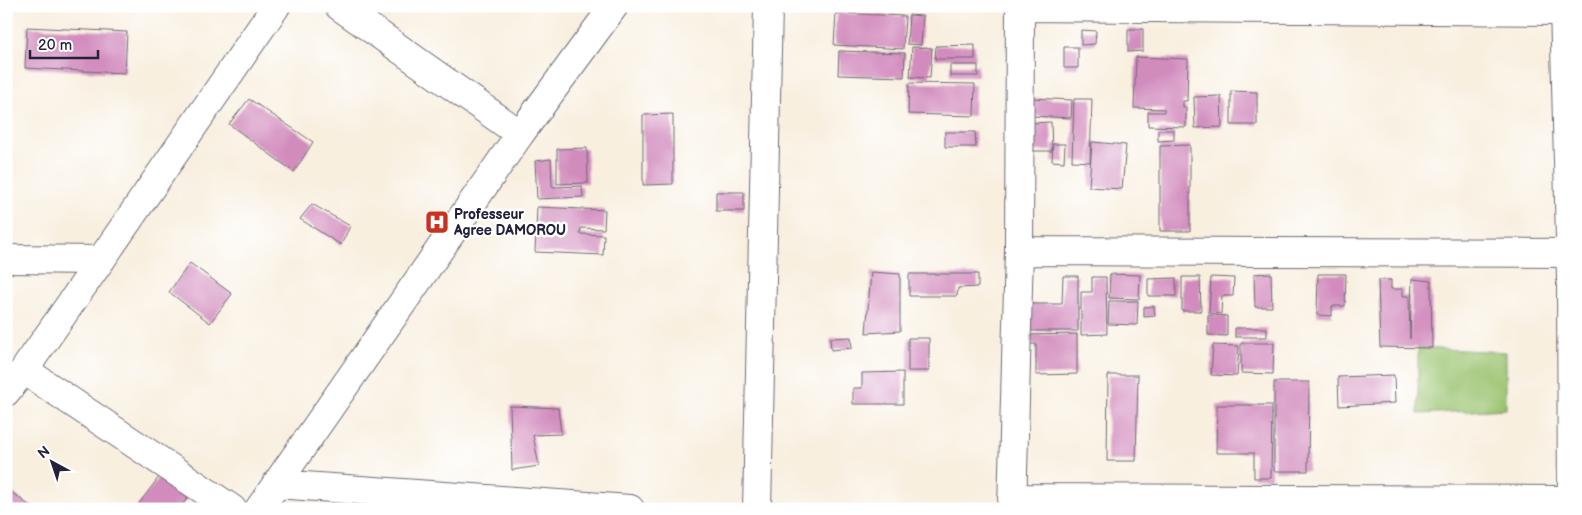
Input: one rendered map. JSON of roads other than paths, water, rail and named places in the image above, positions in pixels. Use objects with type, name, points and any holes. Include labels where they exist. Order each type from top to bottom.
[{"type":"street","points":[[6,392],[24,370],[101,260],[276,6]]},
{"type":"street","points":[[340,6],[520,134]]},
{"type":"street","points":[[259,509],[520,134],[614,6]]},
{"type":"street","points":[[757,509],[768,6]]},
{"type":"street","points":[[1020,7],[1564,9],[1573,270],[1572,504],[1012,503],[1019,251],[1020,7]]},
{"type":"street","points":[[1019,251],[1573,270]]},
{"type":"street","points":[[6,259],[101,260]]},
{"type":"street","points":[[24,370],[232,509]]},
{"type":"street","points":[[276,484],[630,509]]},
{"type":"place","name":"Professeur Agree DAMOROU","points":[[437,222]]}]
